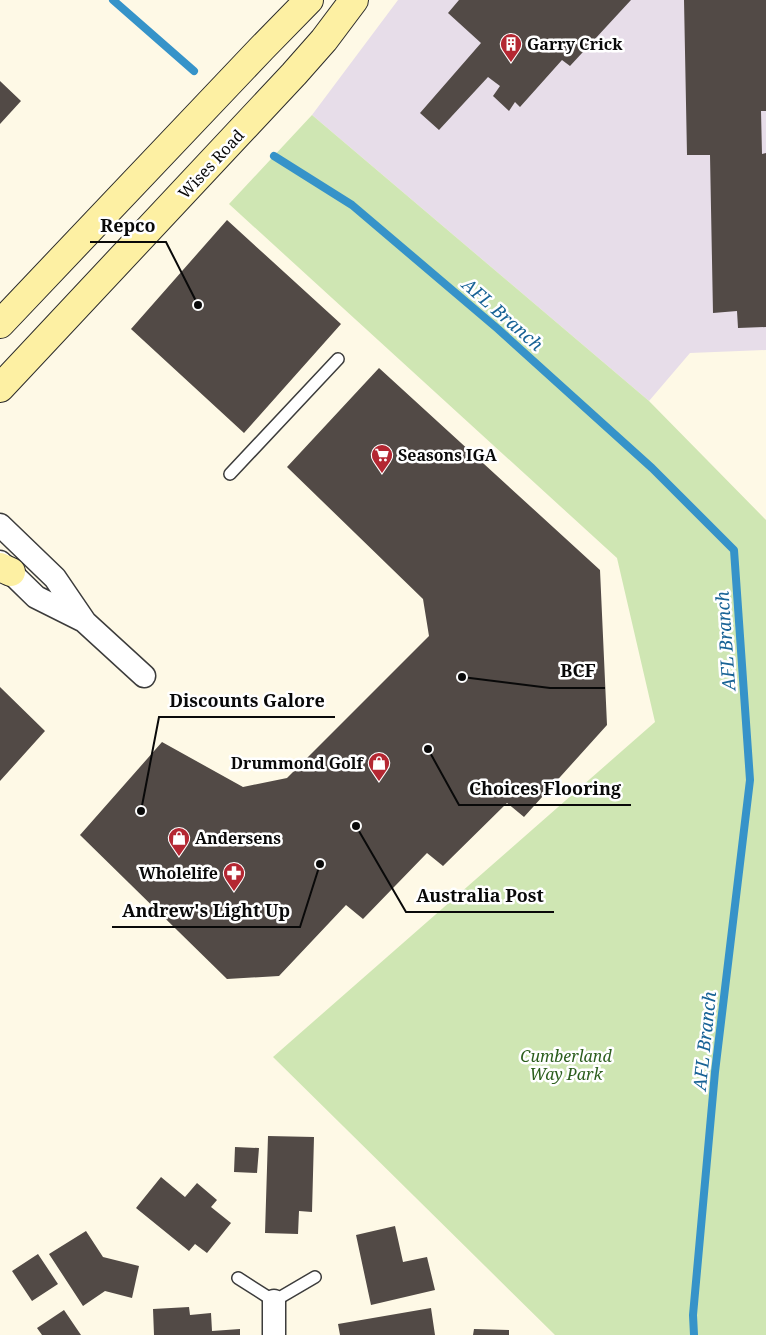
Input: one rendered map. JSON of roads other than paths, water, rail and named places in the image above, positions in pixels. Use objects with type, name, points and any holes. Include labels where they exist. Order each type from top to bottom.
[{"type":"main road","points":[[0,324],[310,0]]},
{"type":"main road","name":"Wises Road","points":[[0,388],[294,74],[324,40],[354,0]]},
{"type":"street","points":[[0,526],[55,578],[85,622],[144,676]]},
{"type":"street","points":[[4,567],[36,597],[85,622]]},
{"type":"street","points":[[274,1301],[274,1335]]},
{"type":"lane","points":[[230,474],[338,358]]},
{"type":"lane","points":[[238,1278],[274,1301],[315,1277]]},
{"type":"waterway","name":"AFL Branch","points":[[113,0],[194,71]]},
{"type":"waterway","name":"AFL Branch","points":[[274,156],[352,205],[498,329],[652,468],[734,550],[750,780],[715,1072],[693,1315],[694,1335]]},
{"type":"place","name":"Garry Crick","points":[[511,63]]},
{"type":"place","name":"Repco","points":[[198,305]]},
{"type":"place","name":"Seasons IGA","points":[[382,474]]},
{"type":"place","name":"BCF","points":[[462,677]]},
{"type":"place","name":"Choices Flooring","points":[[428,749]]},
{"type":"place","name":"Drummond Golf","points":[[379,782]]},
{"type":"place","name":"Discounts Galore","points":[[141,811]]},
{"type":"place","name":"Australia Post","points":[[356,826]]},
{"type":"place","name":"Andersens","points":[[179,857]]},
{"type":"place","name":"Andrew's Light Up","points":[[320,864]]},
{"type":"place","name":"Wholelife","points":[[234,892]]},
{"type":"park label","name":"Cumberland Way Park","points":[[566,1065]]}]
